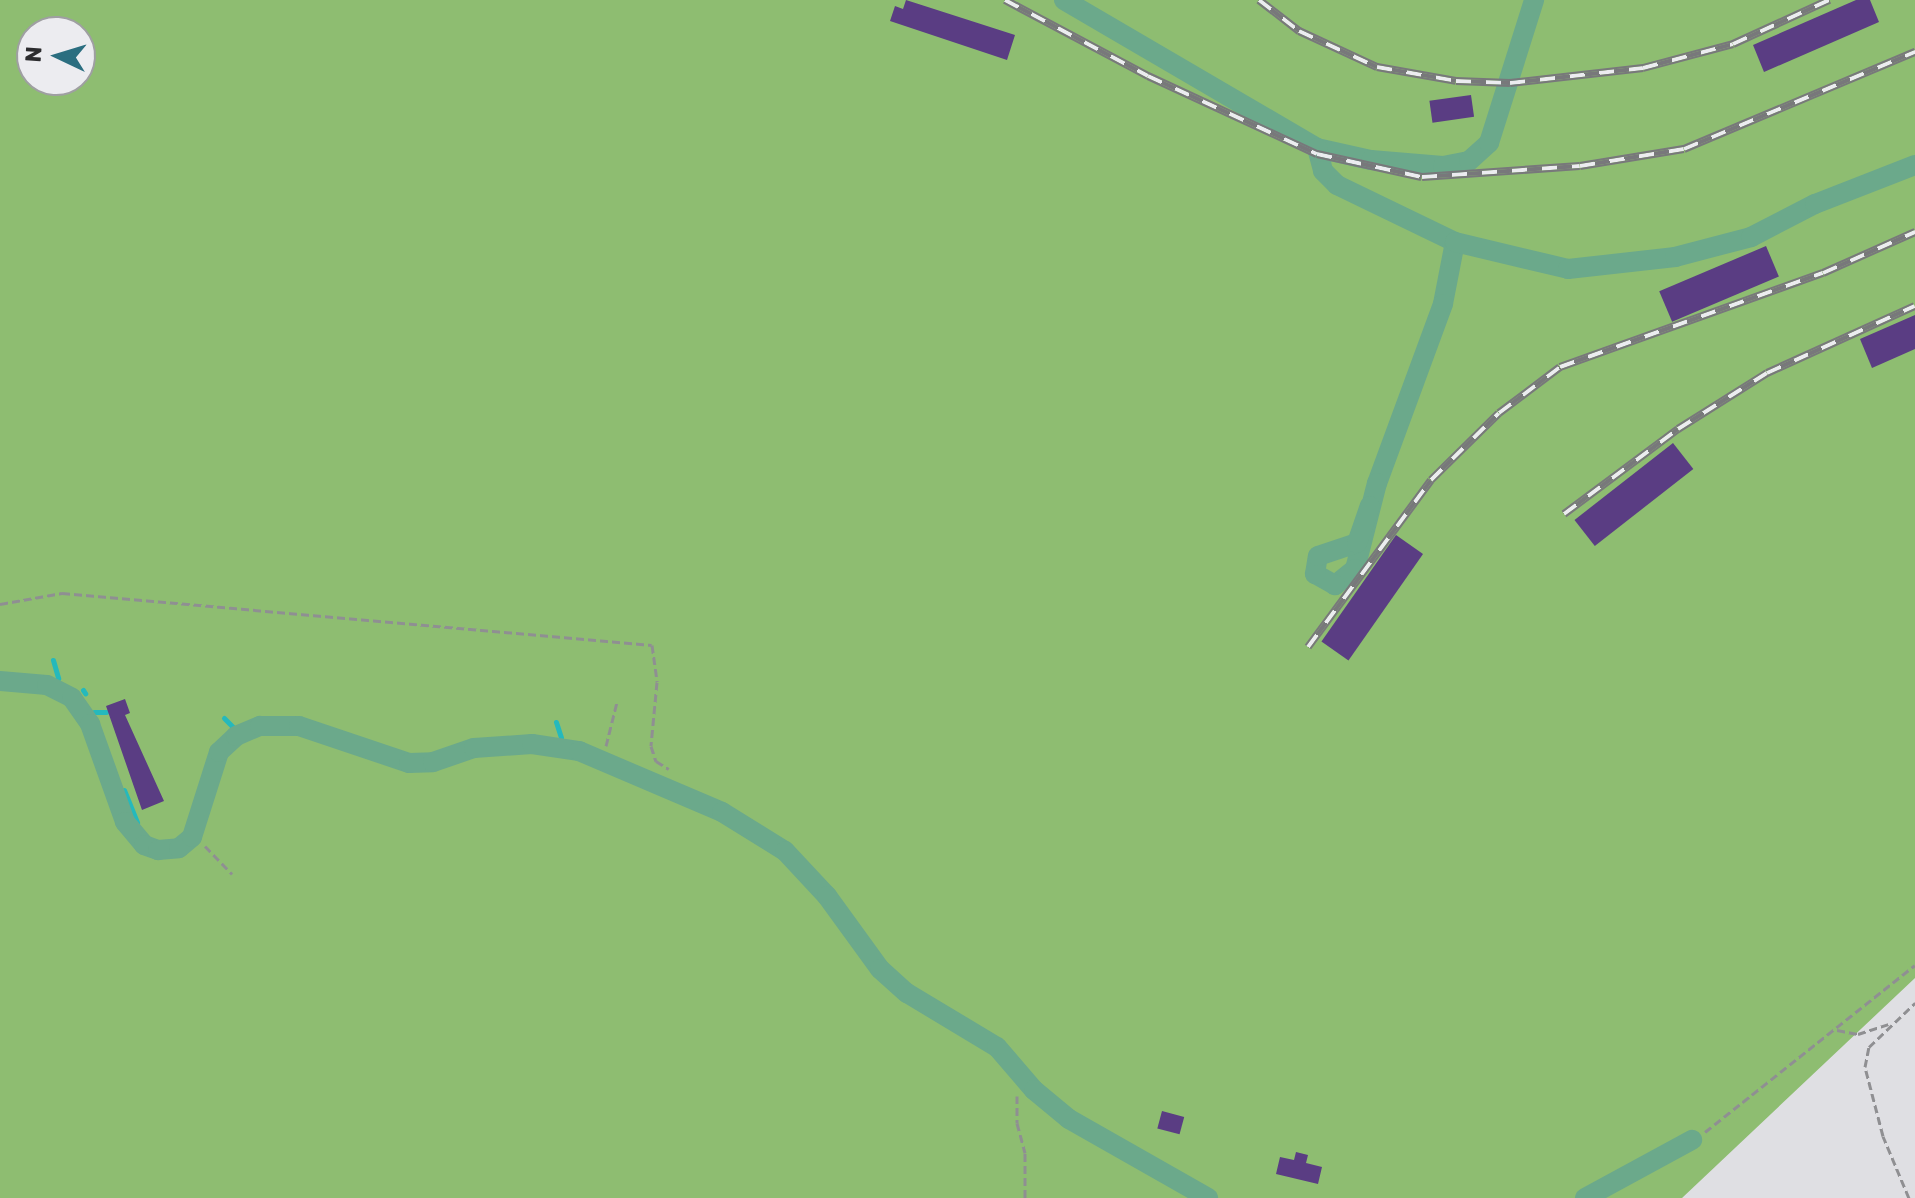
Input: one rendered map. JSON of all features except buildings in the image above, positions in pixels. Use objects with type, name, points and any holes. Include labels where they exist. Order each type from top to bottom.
[{"type":"lane","points":[[1064,0],[1317,148],[1406,165],[1469,161],[1489,143],[1534,0]]},
{"type":"lane","points":[[1317,148],[1323,171],[1337,185],[1455,242],[1568,269],[1675,257],[1751,237],[1815,204],[1915,165]]},
{"type":"lane","points":[[1370,506],[1443,304],[1455,242]]},
{"type":"lane","points":[[0,681],[47,685],[72,698],[90,724],[125,822],[144,845],[168,850],[192,837],[219,752],[236,736],[260,726],[299,726],[409,763],[433,762],[474,748],[532,744],[579,751],[722,812],[785,851],[827,896],[880,969],[907,993],[997,1047],[1024,1078],[1069,1119],[1208,1198]]},
{"type":"lane","points":[[1585,1198],[1692,1140]]},
{"type":"path","points":[[0,604],[62,593],[652,645],[657,682],[651,746],[656,761],[682,777]]},
{"type":"path","points":[[602,761],[617,702]]},
{"type":"path","points":[[192,837],[232,874]]},
{"type":"path","points":[[1692,1140],[1837,1030],[1915,965]]},
{"type":"path","points":[[1909,1198],[1868,1091],[1869,1047],[1889,1024],[1915,1003]]},
{"type":"path","points":[[1837,1030],[1858,1034],[1889,1024]]},
{"type":"path","points":[[1024,1078],[1015,1099],[1025,1153],[1025,1198]]},
{"type":"green space","points":[[0,0],[1915,0],[1915,978],[1682,1198],[0,1198]]},
{"type":"waterway","points":[[53,660],[58,678]]},
{"type":"waterway","points":[[94,712],[106,712]]},
{"type":"waterway","points":[[224,718],[234,728]]},
{"type":"waterway","points":[[556,722],[561,737]]},
{"type":"waterway","points":[[124,790],[137,822]]},
{"type":"railway","points":[[1005,0],[1148,76],[1317,154],[1422,177],[1580,166],[1684,149],[1915,52]]},
{"type":"railway","points":[[1259,0],[1299,31],[1377,67],[1456,81],[1510,83],[1643,68],[1733,44],[1829,0]]},
{"type":"railway","points":[[1308,647],[1431,480],[1499,413],[1560,367],[1823,273],[1915,232]]},
{"type":"railway","points":[[1564,514],[1678,429],[1767,373],[1915,306]]}]
